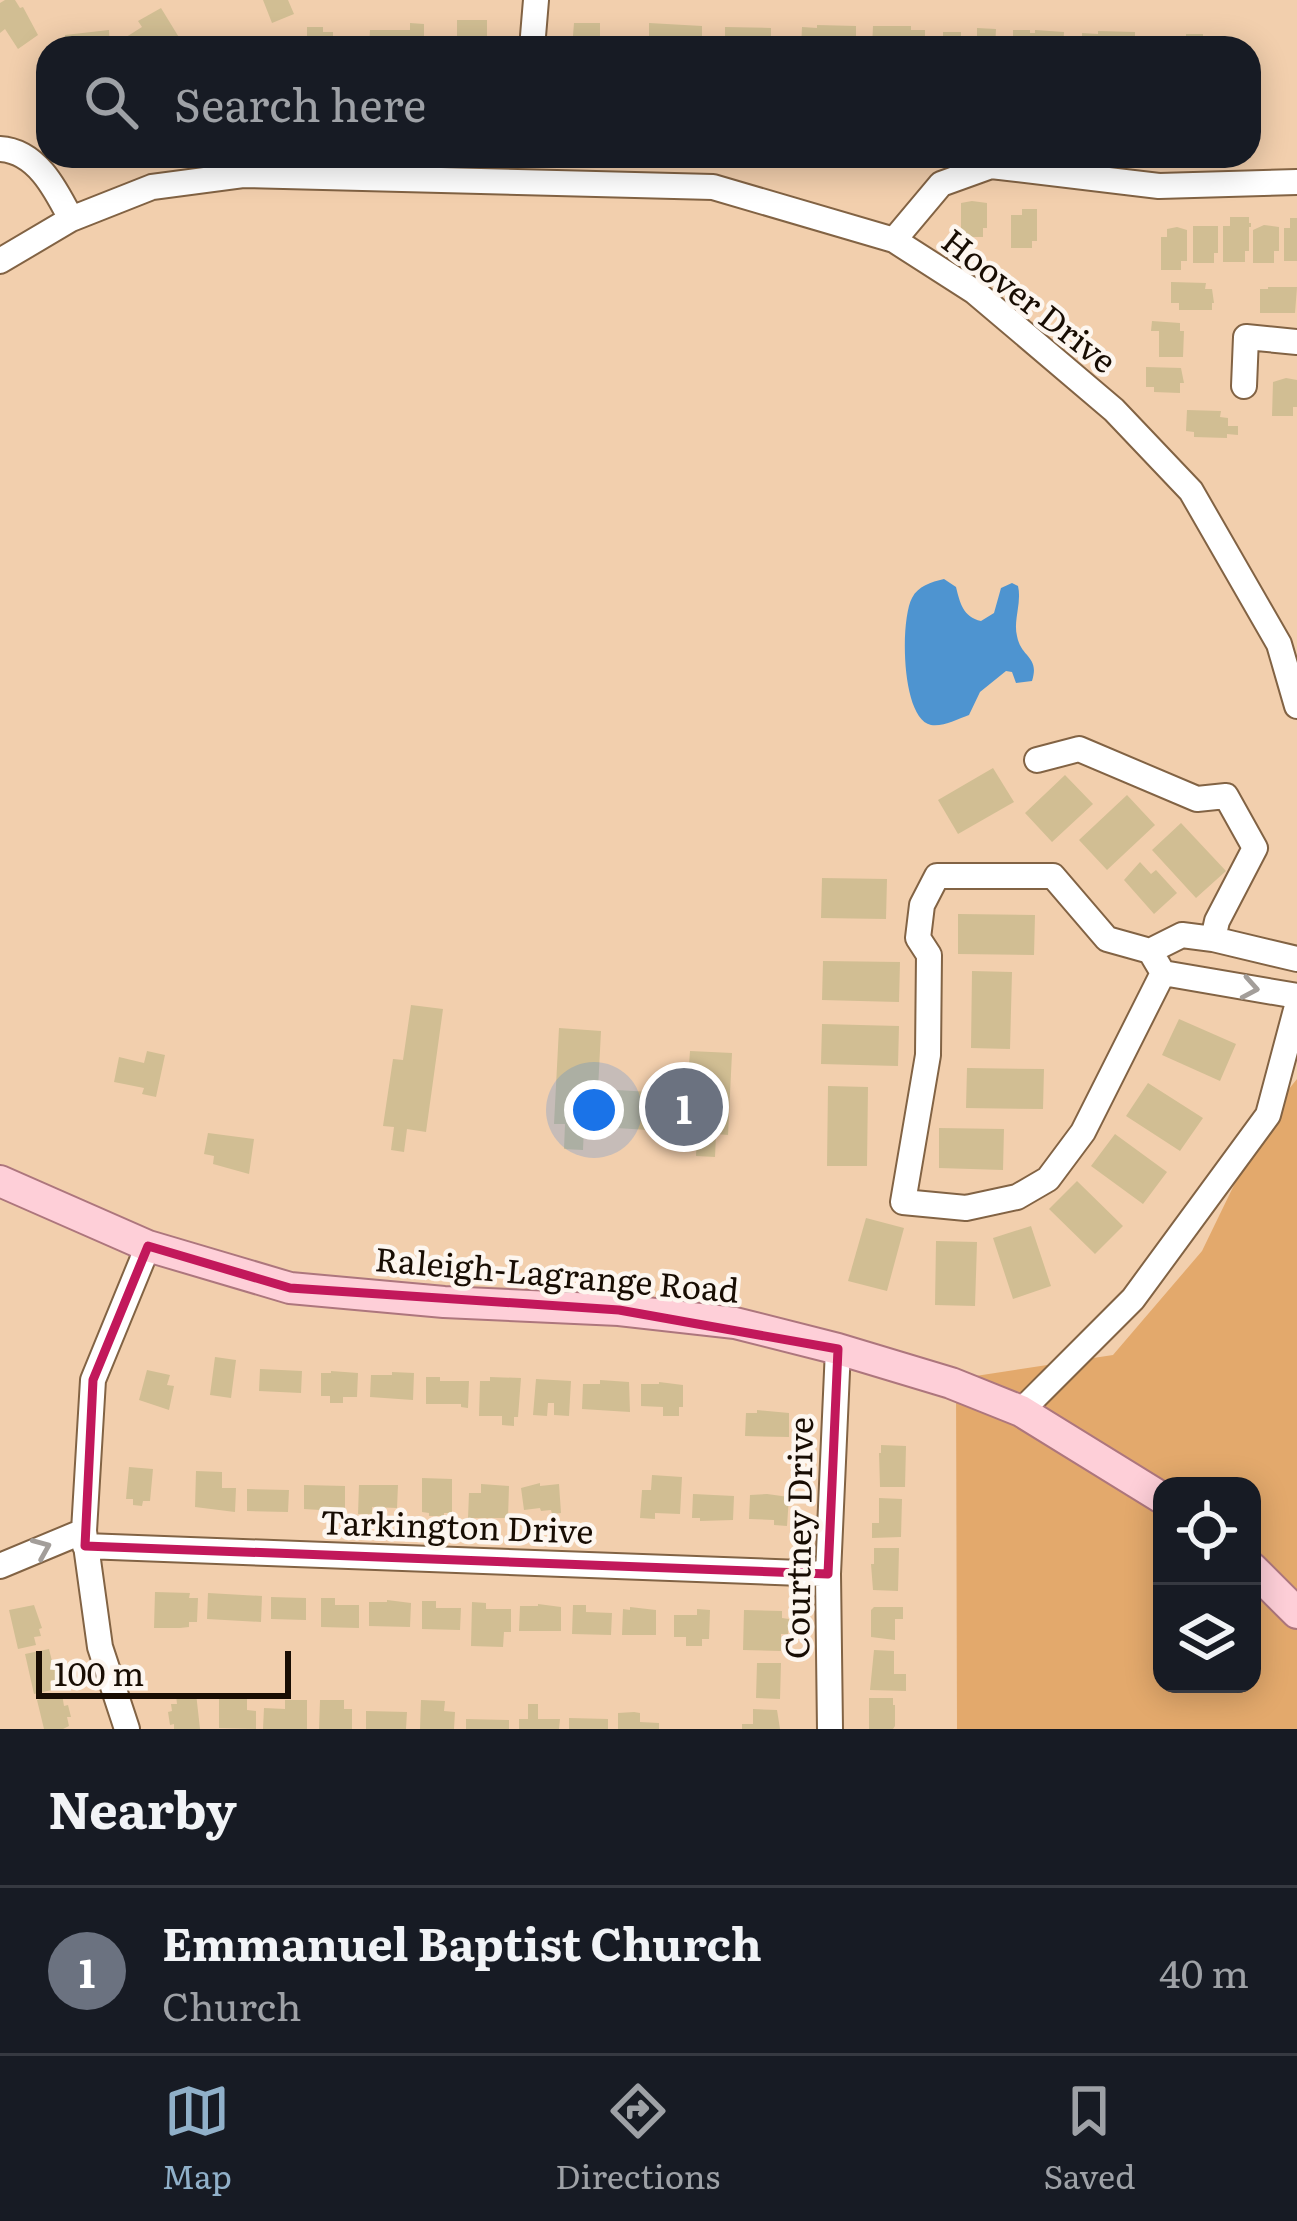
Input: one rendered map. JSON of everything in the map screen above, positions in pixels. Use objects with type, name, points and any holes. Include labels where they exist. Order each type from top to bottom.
[{"type":"main road","name":"Raleigh-Lagrange Road","points":[[0,1181],[148,1246],[290,1288],[444,1302],[619,1310],[735,1323],[838,1348],[951,1383],[1021,1411],[1153,1492]]},
{"type":"main road","points":[[1261,1577],[1297,1613]]},
{"type":"street","points":[[533,36],[536,0]]},
{"type":"street","points":[[0,149],[13,150],[36,167]]},
{"type":"street","points":[[37,168],[47,175],[71,219]]},
{"type":"street","points":[[894,240],[941,184],[985,168]]},
{"type":"street","points":[[1008,168],[1160,186],[1297,182]]},
{"type":"street","name":"Hoover Drive","points":[[0,261],[71,219],[152,187],[243,175],[712,187],[894,240],[975,292],[1130,426],[1191,491],[1288,638],[1297,706]]},
{"type":"street","points":[[1244,386],[1246,338],[1297,342]]},
{"type":"street","points":[[1036,760],[1079,749],[1197,799],[1226,796],[1255,848],[1217,921],[1213,939]]},
{"type":"street","points":[[1021,1411],[1133,1299],[1268,1115],[1297,1001],[1203,980],[1157,962],[1107,939],[1053,876],[937,876],[922,905],[918,938],[929,955],[928,1055],[903,1202],[966,1208],[1017,1197],[1048,1180],[1083,1132],[1157,962],[1182,935],[1297,959]]},
{"type":"street","points":[[127,1729],[100,1647],[84,1538],[94,1380],[148,1246]]},
{"type":"street","name":"Courtney Drive","points":[[830,1729],[828,1574],[838,1348]]},
{"type":"street","name":"Tarkington Drive","points":[[0,1566],[84,1538],[828,1574]]},
{"type":"highlighted area","points":[[148,1246],[290,1288],[619,1310],[838,1349],[828,1574],[85,1546],[93,1380]]},
{"type":"shaded area","points":[[1297,1079],[1297,1729],[957,1729],[956,1379],[1113,1355],[1202,1251],[1268,1115]]},
{"type":"water","points":[[944,579],[956,587],[966,613],[981,621],[994,613],[1001,588],[1012,583],[1018,586],[1017,636],[1034,673],[1032,681],[1016,683],[1012,672],[1006,671],[980,692],[969,715],[931,725],[921,719],[909,688],[906,626],[915,594]]},
{"type":"building","points":[[15,0],[38,35],[18,49],[5,29],[0,33],[0,3]]},
{"type":"building","points":[[263,0],[288,0],[294,14],[272,23]]},
{"type":"building","points":[[161,8],[178,36],[128,36],[142,27],[138,21]]},
{"type":"building","points":[[457,20],[487,20],[487,36],[457,36]]},
{"type":"building","points":[[410,23],[424,24],[424,36],[370,36],[370,30],[410,30]]},
{"type":"building","points":[[574,23],[600,23],[600,36],[573,36]]},
{"type":"building","points":[[649,23],[702,26],[702,36],[649,36]]},
{"type":"building","points":[[856,26],[856,36],[802,36],[802,27]]},
{"type":"building","points":[[873,26],[925,30],[925,36],[873,36]]},
{"type":"building","points":[[307,27],[333,32],[333,36],[307,36]]},
{"type":"building","points":[[725,27],[771,28],[771,36],[725,36]]},
{"type":"building","points":[[977,28],[996,29],[996,36],[977,36]]},
{"type":"building","points":[[109,30],[109,36],[65,36]]},
{"type":"building","points":[[1013,30],[1064,32],[1064,36],[1013,36]]},
{"type":"building","points":[[1135,32],[1135,36],[1082,36]]},
{"type":"building","points":[[961,203],[987,203],[987,228],[983,228],[983,237],[961,237]]},
{"type":"building","points":[[1022,209],[1037,209],[1037,241],[1032,241],[1032,248],[1011,248],[1011,215],[1022,215]]},
{"type":"building","points":[[1230,217],[1249,217],[1251,223],[1245,262],[1223,262],[1223,226],[1230,226]]},
{"type":"building","points":[[1290,218],[1297,218],[1297,261],[1284,261],[1284,228],[1290,228]]},
{"type":"building","points":[[1264,225],[1279,227],[1279,251],[1274,251],[1274,263],[1253,263],[1253,230]]},
{"type":"building","points":[[1193,226],[1218,226],[1214,263],[1193,263]]},
{"type":"building","points":[[1167,229],[1187,230],[1187,261],[1181,261],[1181,270],[1161,270],[1161,237],[1167,237]]},
{"type":"building","points":[[1171,282],[1206,283],[1205,289],[1212,289],[1212,310],[1179,310],[1179,303],[1171,303]]},
{"type":"building","points":[[1297,287],[1295,313],[1260,313],[1260,289]]},
{"type":"building","points":[[1152,321],[1180,323],[1183,357],[1159,357],[1159,331],[1151,331]]},
{"type":"building","points":[[1146,367],[1181,368],[1180,393],[1146,387]]},
{"type":"building","points":[[1297,380],[1297,407],[1293,407],[1293,416],[1272,416],[1273,382]]},
{"type":"building","points":[[1187,410],[1221,411],[1228,426],[1238,426],[1238,435],[1194,437],[1194,432],[1186,431]]},
{"type":"building","points":[[993,768],[1014,802],[958,834],[938,800]]},
{"type":"building","points":[[1065,775],[1093,804],[1052,842],[1025,813]]},
{"type":"building","points":[[1127,795],[1155,825],[1107,870],[1079,840]]},
{"type":"building","points":[[1181,823],[1226,871],[1196,898],[1152,850]]},
{"type":"building","points":[[1140,862],[1151,874],[1156,870],[1177,893],[1154,914],[1124,880]]},
{"type":"building","points":[[822,878],[887,879],[886,919],[821,918]]},
{"type":"building","points":[[958,914],[1035,915],[1034,955],[958,954]]},
{"type":"building","points":[[823,961],[900,962],[899,1002],[822,1000]]},
{"type":"building","points":[[972,971],[1012,972],[1010,1049],[971,1048]]},
{"type":"building","points":[[411,1005],[443,1009],[426,1132],[407,1129],[404,1152],[391,1150],[394,1127],[383,1126],[393,1059],[403,1060]]},
{"type":"building","points":[[1179,1019],[1236,1044],[1220,1081],[1162,1055]]},
{"type":"building","points":[[822,1024],[899,1026],[898,1066],[821,1064]]},
{"type":"building","points":[[559,1028],[601,1031],[598,1089],[687,1094],[690,1051],[732,1053],[728,1135],[716,1134],[715,1157],[696,1156],[697,1133],[584,1126],[583,1150],[564,1149],[565,1124],[554,1124]]},
{"type":"building","points":[[147,1051],[165,1055],[156,1097],[142,1094],[144,1088],[114,1082],[119,1057],[144,1063]]},
{"type":"building","points":[[967,1068],[1044,1069],[1043,1109],[966,1108]]},
{"type":"building","points":[[1148,1083],[1203,1118],[1180,1151],[1126,1116]]},
{"type":"building","points":[[828,1086],[868,1087],[867,1166],[827,1166]]},
{"type":"building","points":[[939,1128],[1004,1129],[1003,1170],[939,1168]]},
{"type":"building","points":[[208,1133],[254,1139],[249,1174],[213,1164],[214,1156],[204,1154]]},
{"type":"building","points":[[1115,1134],[1167,1172],[1143,1204],[1091,1166]]},
{"type":"building","points":[[1077,1181],[1123,1226],[1095,1254],[1049,1209]]},
{"type":"building","points":[[866,1218],[904,1228],[887,1291],[848,1281]]},
{"type":"building","points":[[1031,1226],[1051,1286],[1013,1299],[993,1238]]},
{"type":"building","points":[[936,1241],[977,1242],[975,1306],[935,1305]]},
{"type":"building","points":[[215,1357],[236,1360],[231,1398],[210,1395]]},
{"type":"building","points":[[260,1369],[302,1371],[301,1393],[259,1391]]},
{"type":"building","points":[[147,1370],[170,1375],[167,1385],[174,1386],[169,1410],[139,1400]]},
{"type":"building","points":[[321,1373],[358,1373],[357,1397],[330,1403],[330,1396],[321,1396]]},
{"type":"building","points":[[414,1373],[413,1400],[370,1397],[371,1375]]},
{"type":"building","points":[[426,1377],[469,1381],[468,1408],[426,1404]]},
{"type":"building","points":[[490,1377],[521,1378],[514,1426],[502,1425],[502,1416],[479,1416],[480,1381],[490,1381]]},
{"type":"building","points":[[536,1379],[571,1381],[569,1416],[554,1415],[554,1403],[548,1403],[547,1416],[533,1415]]},
{"type":"building","points":[[600,1380],[629,1382],[630,1412],[582,1409],[583,1384],[600,1384]]},
{"type":"building","points":[[641,1384],[683,1385],[679,1416],[663,1416],[663,1407],[641,1406]]},
{"type":"building","points":[[746,1413],[789,1413],[789,1437],[745,1436]]},
{"type":"building","points":[[881,1445],[906,1446],[905,1487],[880,1487]]},
{"type":"building","points":[[129,1467],[153,1469],[150,1501],[143,1501],[142,1506],[126,1499]]},
{"type":"building","points":[[196,1471],[222,1472],[222,1488],[236,1488],[235,1512],[195,1507]]},
{"type":"building","points":[[652,1475],[682,1477],[680,1514],[640,1518],[642,1490],[651,1490]]},
{"type":"building","points":[[422,1478],[452,1479],[452,1513],[429,1516],[422,1512]]},
{"type":"building","points":[[481,1484],[509,1486],[508,1518],[468,1518],[469,1493],[481,1493]]},
{"type":"building","points":[[559,1484],[561,1513],[524,1510],[521,1488]]},
{"type":"building","points":[[304,1485],[345,1486],[345,1510],[304,1509]]},
{"type":"building","points":[[359,1485],[398,1485],[397,1508],[372,1507],[372,1514],[358,1514]]},
{"type":"building","points":[[247,1489],[289,1490],[288,1512],[247,1511]]},
{"type":"building","points":[[693,1494],[734,1496],[733,1520],[692,1518]]},
{"type":"building","points":[[750,1495],[789,1497],[787,1526],[749,1519]]},
{"type":"building","points":[[879,1498],[902,1499],[901,1537],[872,1538],[872,1523],[879,1523]]},
{"type":"building","points":[[874,1548],[899,1548],[898,1591],[873,1590]]},
{"type":"building","points":[[155,1592],[190,1593],[189,1598],[198,1598],[197,1622],[189,1622],[189,1627],[154,1628]]},
{"type":"building","points":[[208,1593],[262,1596],[261,1622],[207,1619]]},
{"type":"building","points":[[271,1597],[306,1598],[306,1620],[271,1619]]},
{"type":"building","points":[[321,1598],[335,1598],[335,1605],[359,1605],[359,1628],[321,1627]]},
{"type":"building","points":[[422,1601],[436,1601],[436,1608],[461,1608],[460,1630],[422,1629]]},
{"type":"building","points":[[369,1602],[411,1603],[410,1627],[369,1626]]},
{"type":"building","points":[[472,1602],[486,1603],[486,1609],[511,1609],[511,1632],[504,1632],[503,1647],[471,1646]]},
{"type":"building","points":[[34,1605],[41,1636],[34,1637],[36,1645],[18,1649],[9,1610]]},
{"type":"building","points":[[573,1605],[586,1605],[586,1612],[612,1613],[611,1635],[572,1634]]},
{"type":"building","points":[[520,1606],[561,1607],[561,1631],[519,1631]]},
{"type":"building","points":[[874,1607],[903,1607],[903,1619],[895,1619],[895,1640],[871,1637]]},
{"type":"building","points":[[623,1609],[656,1610],[656,1635],[622,1635]]},
{"type":"building","points":[[697,1609],[710,1610],[709,1639],[702,1639],[702,1646],[686,1646],[686,1637],[674,1637],[674,1615],[697,1615]]},
{"type":"building","points":[[744,1610],[782,1611],[782,1618],[789,1619],[788,1634],[781,1634],[781,1651],[743,1650]]},
{"type":"building","points":[[49,1649],[52,1661],[56,1660],[57,1680],[50,1682],[52,1690],[34,1694],[25,1654]]},
{"type":"building","points":[[874,1650],[894,1651],[894,1674],[906,1674],[906,1691],[870,1690]]},
{"type":"building","points":[[757,1663],[781,1663],[780,1699],[756,1698]]},
{"type":"building","points":[[196,1693],[200,1729],[174,1729],[168,1712],[171,1704],[177,1704],[176,1695]]},
{"type":"building","points":[[62,1694],[71,1717],[67,1717],[69,1726],[44,1729],[37,1700]]},
{"type":"building","points":[[219,1698],[247,1698],[247,1710],[256,1711],[256,1729],[219,1728]]},
{"type":"building","points":[[869,1698],[893,1698],[893,1729],[869,1729]]},
{"type":"building","points":[[285,1700],[307,1700],[307,1729],[263,1729],[264,1708],[285,1709]]},
{"type":"building","points":[[320,1700],[344,1700],[344,1709],[352,1709],[352,1729],[319,1729]]},
{"type":"building","points":[[421,1700],[445,1701],[444,1711],[455,1712],[454,1729],[420,1729]]},
{"type":"building","points":[[528,1704],[538,1704],[538,1719],[560,1719],[559,1729],[519,1729],[519,1719],[528,1719]]},
{"type":"building","points":[[753,1709],[777,1710],[780,1729],[742,1729],[742,1724],[753,1724]]},
{"type":"building","points":[[366,1711],[407,1712],[406,1729],[366,1729]]},
{"type":"building","points":[[618,1713],[640,1713],[640,1722],[659,1723],[659,1729],[618,1729]]},
{"type":"building","points":[[569,1718],[608,1719],[608,1729],[569,1729]]},
{"type":"building","points":[[466,1719],[509,1720],[509,1729],[466,1729]]},
{"type":"place","name":"Emmanuel Baptist Church","points":[[684,1107]]}]
